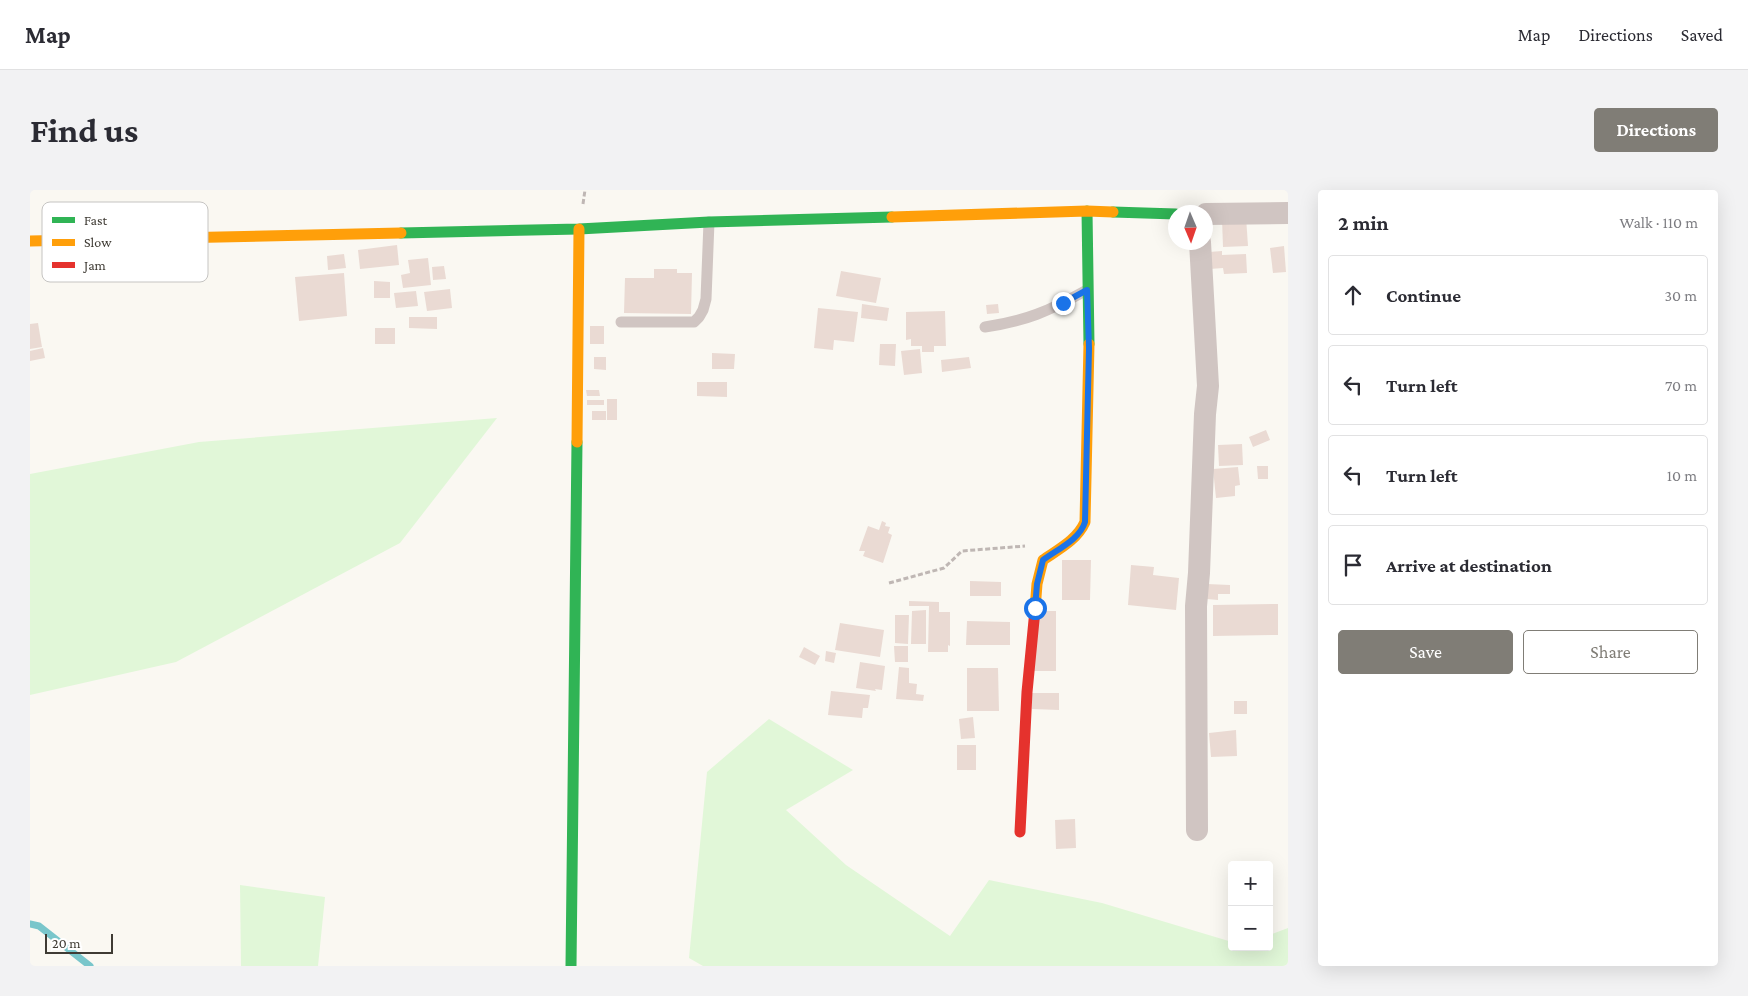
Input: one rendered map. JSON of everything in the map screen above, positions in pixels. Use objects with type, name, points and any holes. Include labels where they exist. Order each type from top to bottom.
[{"type":"street","points":[[1020,832],[1027,692],[1037,584],[1043,560],[1076,537],[1082,530],[1085,522],[1089,348],[1087,211]]},
{"type":"street","points":[[208,237],[579,229],[709,222],[1087,211],[1168,214]]},
{"type":"street","points":[[1213,214],[1288,213]]},
{"type":"street","points":[[571,966],[579,229]]},
{"type":"street","points":[[1197,830],[1196,606],[1199,573],[1204,414],[1208,386],[1200,250]]},
{"type":"lane","points":[[621,322],[694,322],[699,318],[706,299],[709,222]]},
{"type":"lane","points":[[985,327],[1014,322],[1039,314],[1087,290]]},
{"type":"path","points":[[888,583],[944,568],[962,551],[1031,546]]},
{"type":"green space","points":[[497,418],[400,543],[176,662],[30,695],[30,474],[199,442]]},
{"type":"green space","points":[[769,719],[853,770],[786,810],[846,865],[950,936],[989,880],[1102,903],[1228,941],[1228,951],[1273,951],[1273,934],[1288,928],[1288,966],[703,966],[689,958],[707,772]]},
{"type":"green space","points":[[240,885],[325,897],[318,966],[241,966]]},
{"type":"building","points":[[1246,217],[1248,246],[1223,247],[1222,219]]},
{"type":"building","points":[[397,245],[399,265],[360,269],[358,250]]},
{"type":"building","points":[[1284,246],[1286,272],[1273,273],[1270,248]]},
{"type":"building","points":[[1222,251],[1222,255],[1246,254],[1247,273],[1224,274],[1223,268],[1210,269],[1209,252]]},
{"type":"building","points":[[344,254],[346,268],[328,270],[327,256]]},
{"type":"building","points":[[428,258],[431,285],[403,288],[401,275],[410,273],[408,260]]},
{"type":"building","points":[[444,266],[446,279],[433,280],[432,267]]},
{"type":"building","points":[[654,269],[677,269],[677,273],[692,273],[691,314],[624,313],[625,278],[654,278]]},
{"type":"building","points":[[841,271],[881,278],[876,303],[836,296]]},
{"type":"building","points":[[344,273],[347,316],[299,321],[295,277]]},
{"type":"building","points":[[374,281],[390,282],[390,298],[374,298]]},
{"type":"building","points":[[450,289],[452,308],[427,311],[424,292]]},
{"type":"building","points":[[416,291],[418,306],[396,308],[394,293]]},
{"type":"building","points":[[862,304],[889,308],[887,321],[861,318]]},
{"type":"building","points":[[998,304],[999,313],[987,314],[986,305]]},
{"type":"building","points":[[818,308],[858,312],[854,342],[834,340],[833,350],[814,348]]},
{"type":"building","points":[[945,311],[946,346],[934,346],[934,352],[922,352],[922,346],[911,346],[911,339],[906,340],[906,312]]},
{"type":"building","points":[[409,317],[437,317],[437,329],[409,328]]},
{"type":"building","points":[[38,323],[42,347],[30,349],[30,324]]},
{"type":"building","points":[[590,326],[604,326],[604,344],[590,344]]},
{"type":"building","points":[[375,328],[395,328],[395,344],[375,344]]},
{"type":"building","points":[[880,344],[896,344],[895,366],[879,365]]},
{"type":"building","points":[[43,348],[45,358],[30,361],[30,351]]},
{"type":"building","points":[[920,349],[922,373],[904,375],[901,351]]},
{"type":"building","points":[[712,353],[735,354],[734,369],[712,369]]},
{"type":"building","points":[[594,357],[606,357],[606,370],[594,369]]},
{"type":"building","points":[[969,357],[971,368],[942,372],[941,360]]},
{"type":"building","points":[[697,382],[727,382],[727,397],[697,396]]},
{"type":"building","points":[[586,390],[599,390],[600,396],[587,396]]},
{"type":"building","points":[[607,399],[617,399],[617,420],[607,420]]},
{"type":"building","points":[[587,400],[604,400],[604,405],[587,405]]},
{"type":"building","points":[[592,411],[606,411],[606,420],[592,420]]},
{"type":"building","points":[[1266,430],[1270,440],[1253,447],[1249,437]]},
{"type":"building","points":[[1242,444],[1243,465],[1219,466],[1218,445]]},
{"type":"building","points":[[1257,466],[1268,466],[1268,479],[1258,479]]},
{"type":"building","points":[[1238,467],[1240,485],[1235,486],[1235,496],[1216,498],[1213,469]]},
{"type":"building","points":[[882,521],[886,523],[885,526],[890,527],[888,533],[892,535],[883,563],[863,556],[865,551],[859,551],[868,526],[879,530]]},
{"type":"building","points":[[1062,560],[1091,560],[1090,600],[1062,600]]},
{"type":"building","points":[[1131,565],[1154,567],[1153,575],[1179,578],[1176,610],[1128,605]]},
{"type":"building","points":[[970,581],[1001,582],[1001,596],[970,596]]},
{"type":"building","points":[[1207,584],[1230,585],[1230,594],[1218,594],[1218,600],[1207,599]]},
{"type":"building","points":[[909,601],[939,602],[939,612],[950,612],[950,646],[948,645],[948,652],[928,652],[929,606],[909,606]]},
{"type":"building","points":[[1278,604],[1278,635],[1213,636],[1213,605]]},
{"type":"building","points":[[926,610],[926,644],[911,644],[912,611]]},
{"type":"building","points":[[1035,611],[1056,611],[1056,671],[1034,671]]},
{"type":"building","points":[[895,615],[909,615],[908,644],[895,643]]},
{"type":"building","points":[[967,621],[1010,622],[1010,645],[966,645]]},
{"type":"building","points":[[840,623],[884,630],[880,657],[835,650]]},
{"type":"building","points":[[894,646],[908,646],[908,662],[895,662]]},
{"type":"building","points":[[804,647],[820,656],[815,665],[799,657]]},
{"type":"building","points":[[826,651],[836,653],[834,663],[825,661]]},
{"type":"building","points":[[860,662],[885,666],[882,690],[856,688]]},
{"type":"building","points":[[899,667],[909,668],[909,683],[917,684],[916,694],[924,695],[923,701],[896,699]]},
{"type":"building","points":[[967,668],[998,668],[999,711],[967,711]]},
{"type":"building","points":[[831,691],[870,695],[868,708],[863,708],[862,718],[828,715]]},
{"type":"building","points":[[1032,693],[1059,693],[1059,710],[1032,709]]},
{"type":"building","points":[[1234,701],[1247,701],[1247,714],[1234,714]]},
{"type":"building","points":[[973,717],[975,738],[961,739],[959,719]]},
{"type":"building","points":[[1236,730],[1237,756],[1211,757],[1209,733]]},
{"type":"building","points":[[957,745],[976,745],[976,770],[957,770]]},
{"type":"building","points":[[1075,819],[1076,848],[1056,849],[1055,820]]},
{"type":"waterway","points":[[30,924],[39,926],[90,966]]},
{"type":"traffic: fast","points":[[1087,211],[1089,344]]},
{"type":"traffic: fast","points":[[1113,212],[1168,214]]},
{"type":"traffic: fast","points":[[401,233],[579,229],[709,222],[892,217]]},
{"type":"traffic: fast","points":[[571,966],[577,442]]},
{"type":"traffic: slow","points":[[892,217],[1087,211],[1113,212]]},
{"type":"traffic: slow","points":[[577,442],[579,229]]},
{"type":"traffic: slow","points":[[208,237],[401,233]]},
{"type":"traffic: slow","points":[[30,241],[42,241]]},
{"type":"traffic: slow","points":[[1035,610],[1037,584],[1043,560],[1072,539],[1085,522],[1089,344]]},
{"type":"traffic: jam","points":[[1020,832],[1027,692],[1035,610]]},
{"type":"route","points":[[1035,608],[1037,584],[1043,560],[1076,537],[1082,530],[1085,522],[1089,348],[1087,290],[1063,303]]}]
